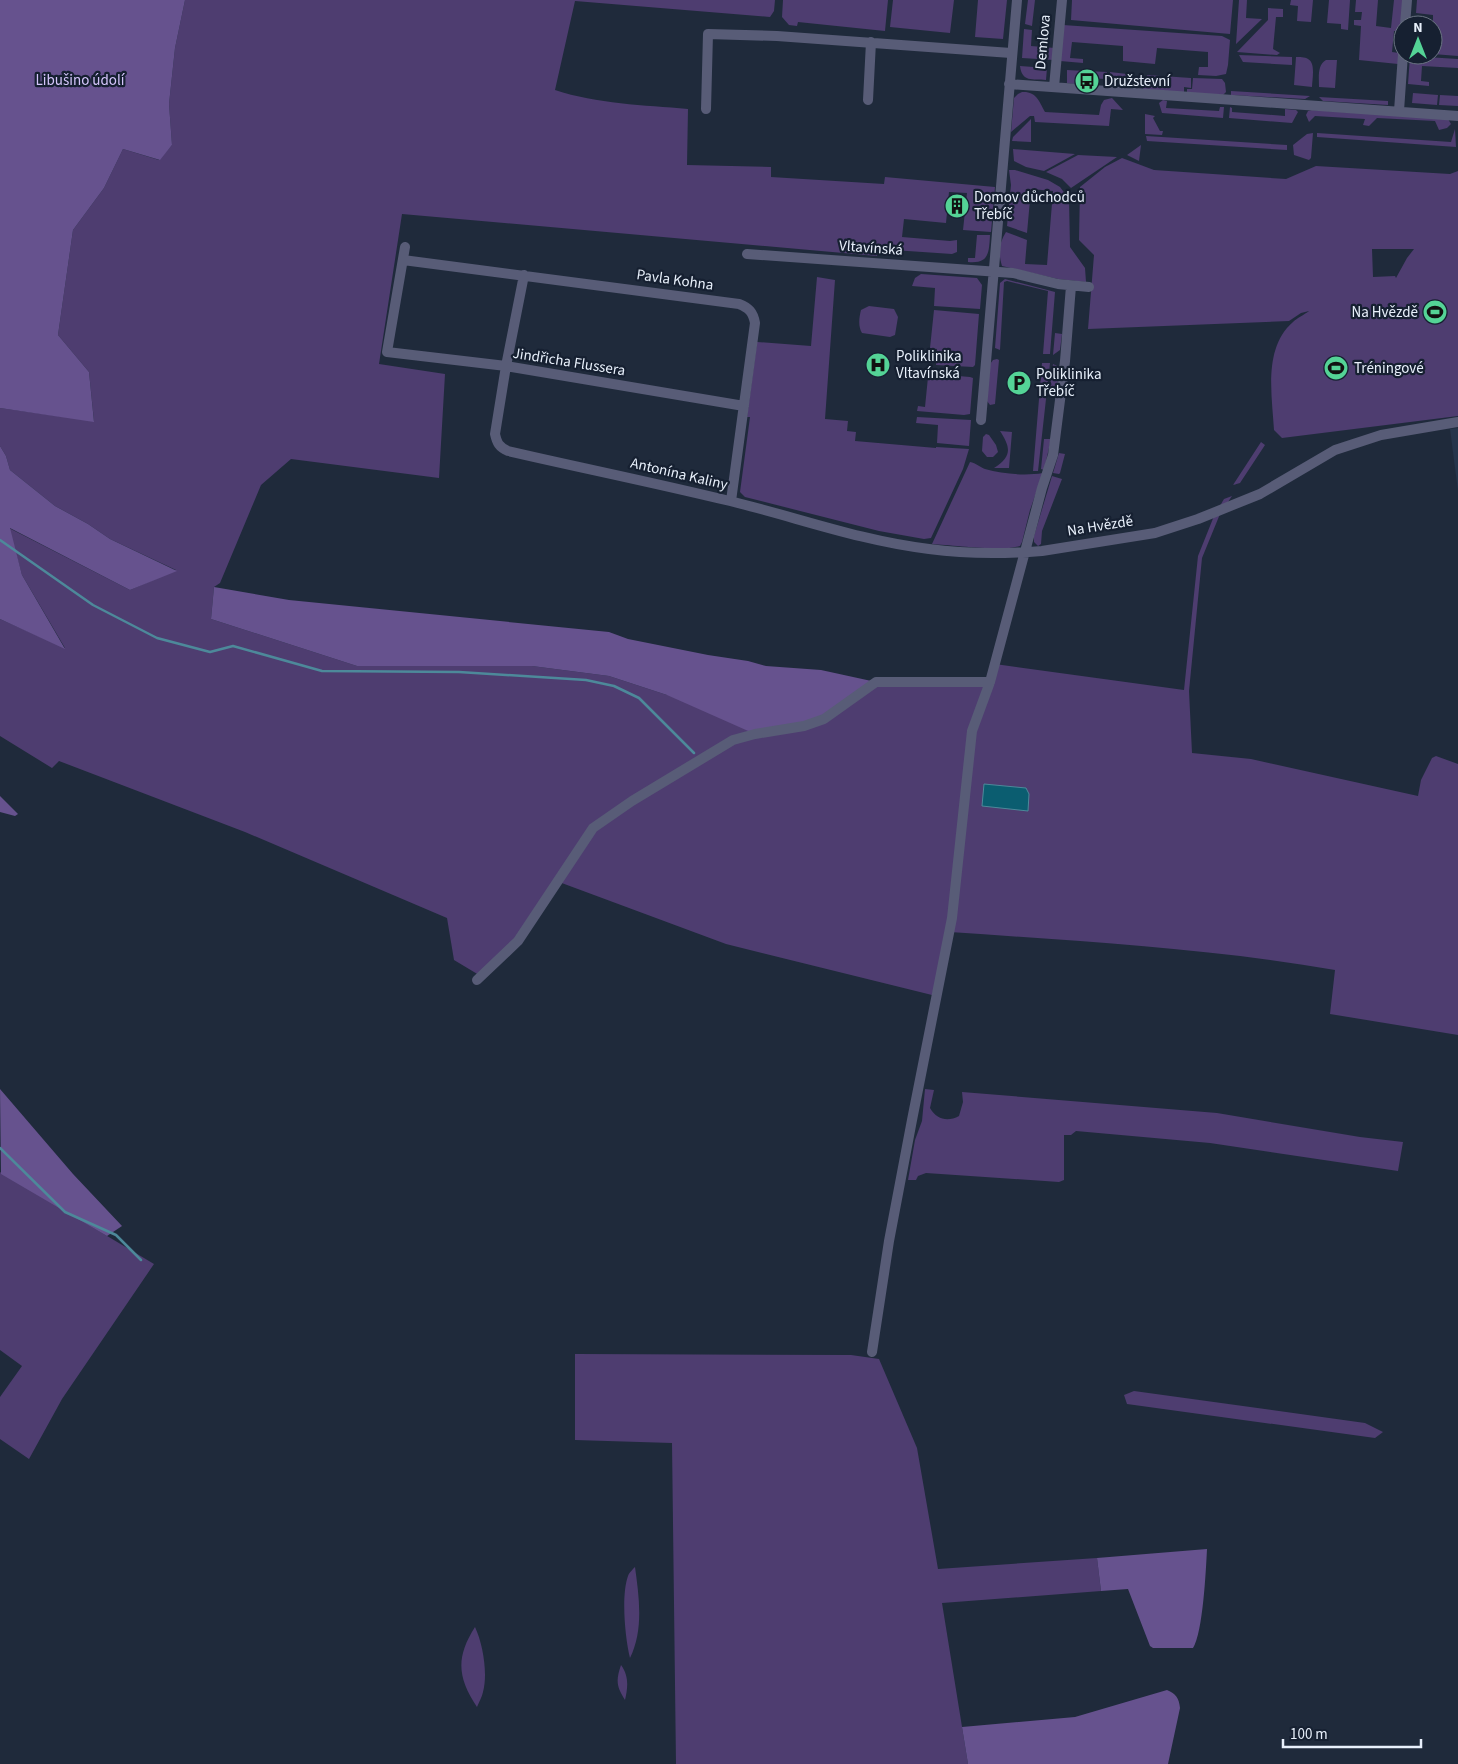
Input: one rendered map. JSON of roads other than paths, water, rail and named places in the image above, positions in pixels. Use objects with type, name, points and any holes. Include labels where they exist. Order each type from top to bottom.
[{"type":"street","points":[[981,420],[1017,0]]},
{"type":"street","name":"Demlova","points":[[1054,87],[1062,0]]},
{"type":"street","points":[[1406,15],[1407,0]]},
{"type":"street","points":[[706,109],[708,34],[777,36],[1011,53]]},
{"type":"street","points":[[868,100],[871,42]]},
{"type":"street","points":[[1399,111],[1402,65]]},
{"type":"street","points":[[1009,84],[1458,116]]},
{"type":"street","name":"Jindřicha Flussera","points":[[405,247],[386,357],[506,366],[744,406]]},
{"type":"street","name":"Vltavínská","points":[[747,254],[1013,273],[1072,286],[1088,287]]},
{"type":"street","name":"Pavla Kohna","points":[[403,260],[738,304],[748,308],[753,315],[754,323],[731,501]]},
{"type":"street","name":"Antonína Kaliny","points":[[524,275],[495,434],[500,447],[508,451],[731,501],[870,538],[928,549],[984,553],[1024,552]]},
{"type":"street","points":[[872,1352],[889,1240],[952,918],[972,731],[990,682],[1024,552],[1053,455],[1072,286]]},
{"type":"street","name":"Na Hvězdě","points":[[1024,552],[1042,551],[1155,532],[1198,520],[1260,494],[1335,450],[1380,435],[1458,422]]},
{"type":"street","points":[[477,980],[518,941],[593,828],[632,801],[733,740],[755,734],[804,726],[824,719],[876,682],[990,682]]},
{"type":"waterway","points":[[0,540],[93,605],[157,638],[210,652],[233,646],[322,671],[459,672],[586,680],[614,686],[639,698],[694,753]]},
{"type":"waterway","points":[[0,1148],[65,1212],[116,1235],[141,1260]]},
{"type":"place","name":"Družstevní","points":[[1087,81]]},
{"type":"place","name":"Domov důchodců Třebíč","points":[[957,206]]},
{"type":"place","name":"Na Hvězdě","points":[[1435,312]]},
{"type":"place","name":"Poliklinika Vltavínská","points":[[878,365]]},
{"type":"place","name":"Tréningové","points":[[1336,368]]},
{"type":"place","name":"Poliklinika Třebíč","points":[[1019,383]]},
{"type":"park label","name":"Libušino údolí","points":[[80,80]]}]
